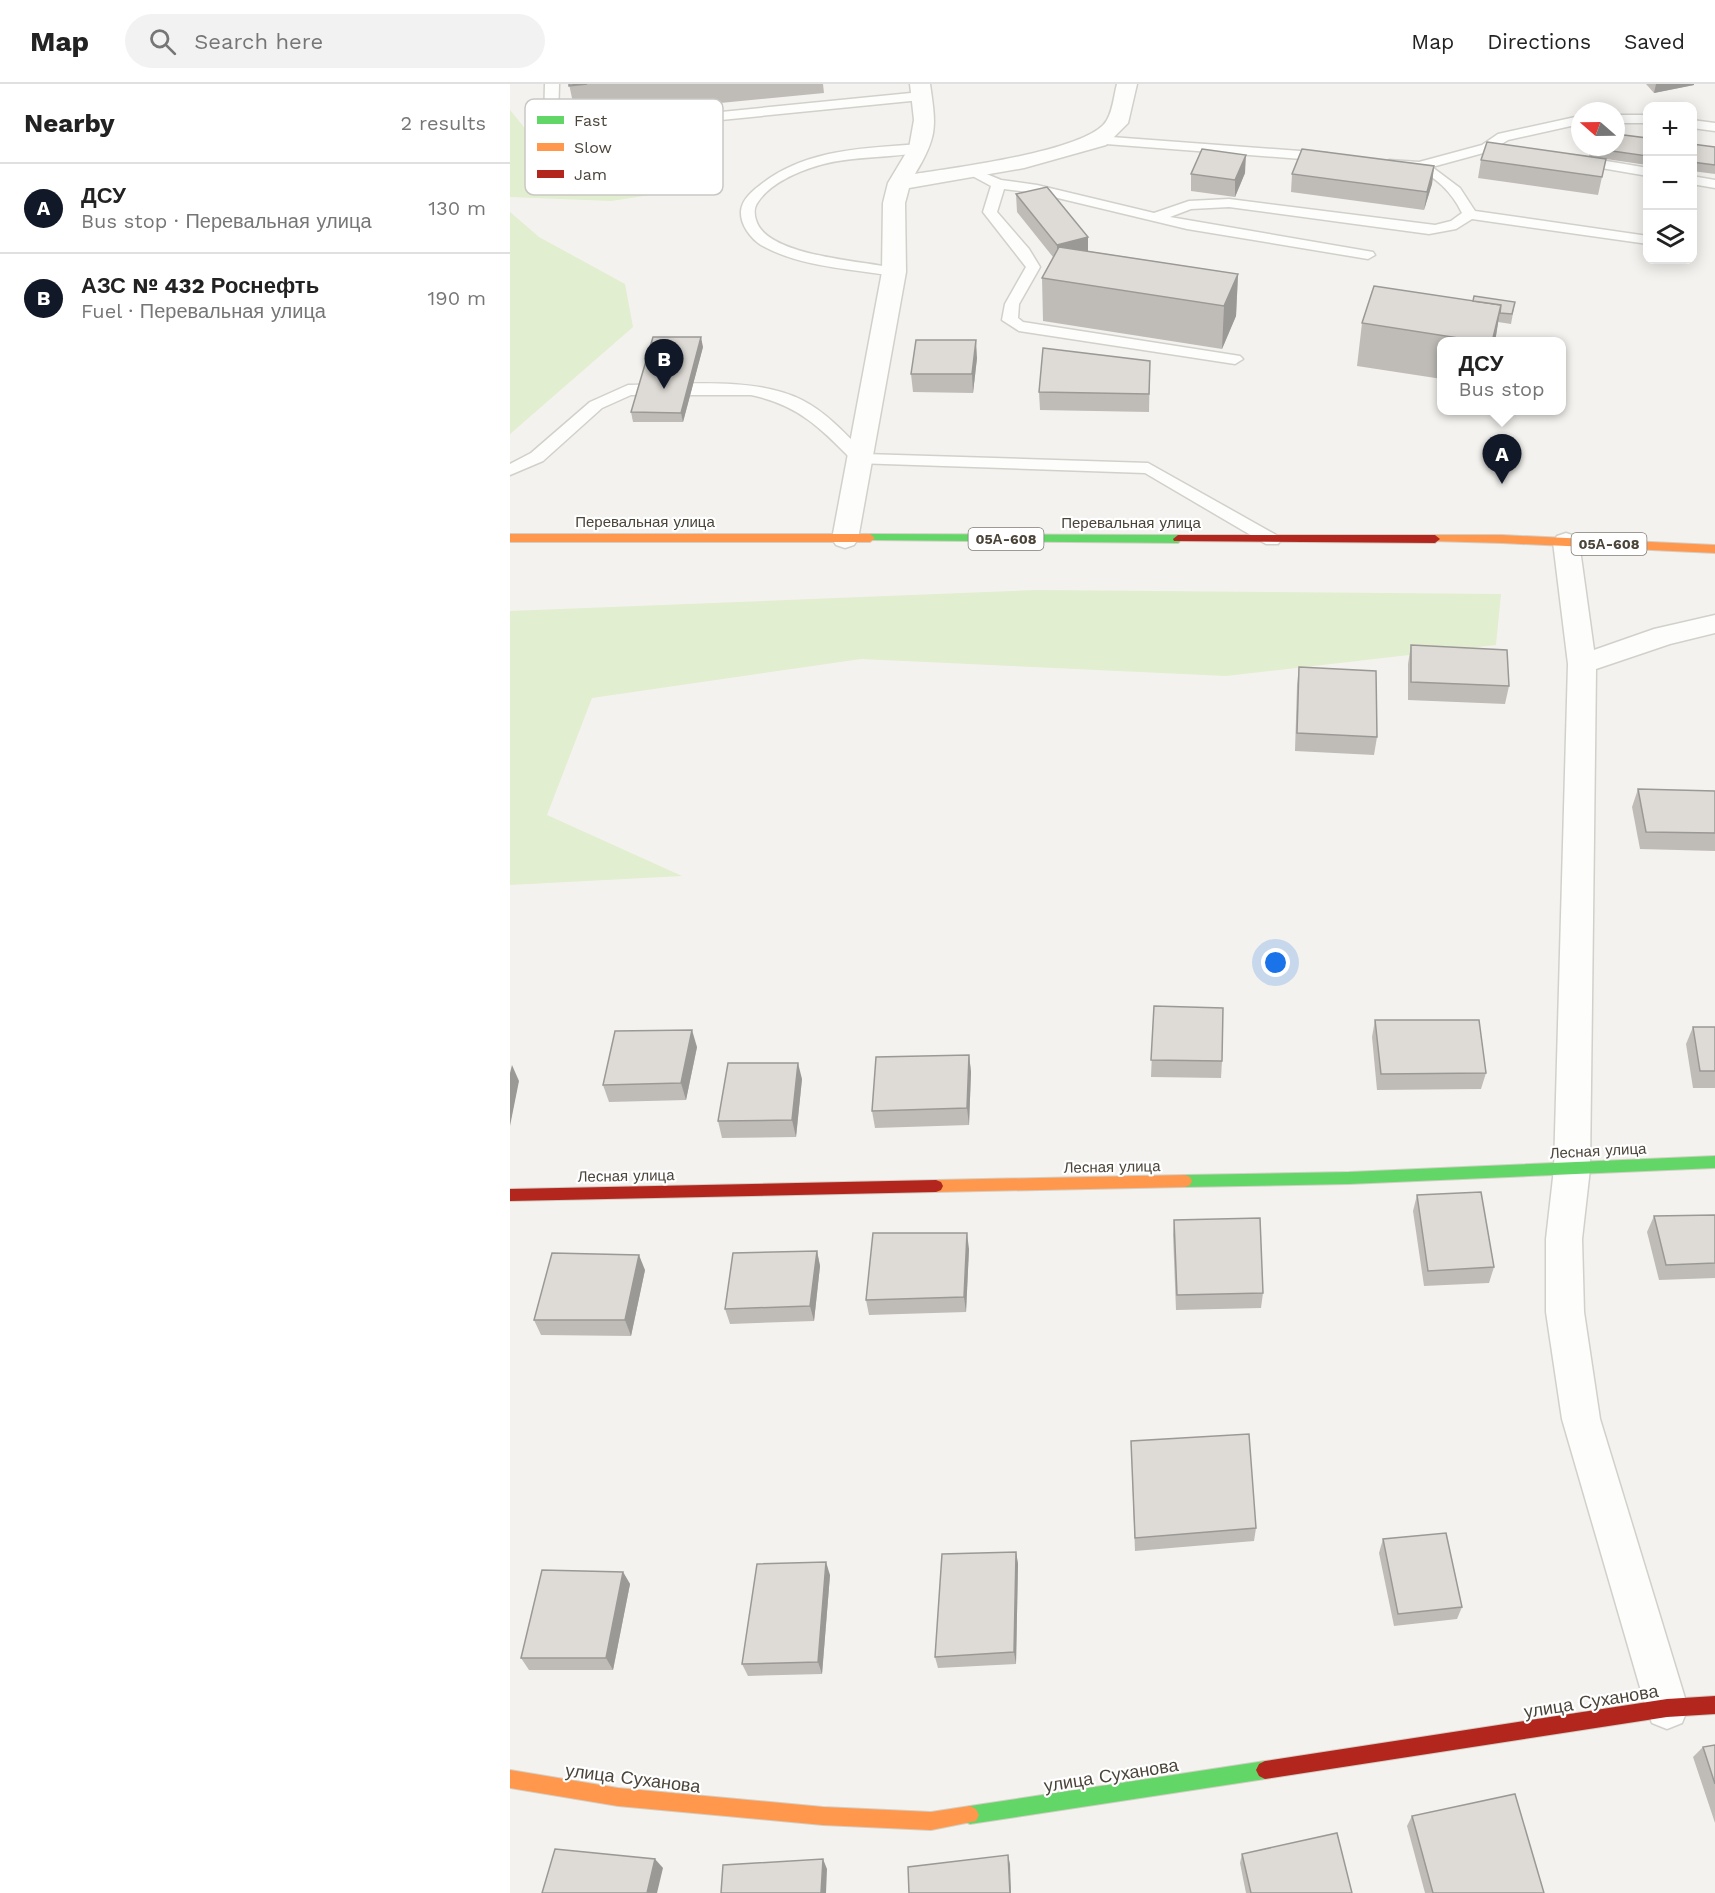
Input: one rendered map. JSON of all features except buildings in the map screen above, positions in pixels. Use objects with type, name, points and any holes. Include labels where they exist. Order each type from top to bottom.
[{"type":"main road","name":"Перевальная улица","points":[[510,538],[1480,539],[1715,549]]},
{"type":"main road","name":"Лесная улица","points":[[510,1195],[1325,1179],[1715,1162]]},
{"type":"main road","name":"улица Суханова","points":[[510,1779],[618,1797],[823,1816],[931,1821],[1667,1708],[1715,1706]]},
{"type":"street","points":[[899,183],[1024,162],[1098,140],[1117,123],[1127,84]]},
{"type":"street","points":[[845,539],[894,272],[894,203],[899,183],[920,148],[925,120],[920,90]]},
{"type":"street","points":[[1566,542],[1582,664],[1572,1169],[1564,1239],[1565,1312],[1581,1419],[1667,1708]]},
{"type":"street","points":[[1582,664],[1664,636],[1715,624]]},
{"type":"lane","points":[[552,84],[552,99]]},
{"type":"lane","points":[[723,113],[920,90]]},
{"type":"lane","points":[[1625,119],[1643,119]]},
{"type":"lane","points":[[1380,162],[1419,166],[1487,148],[1503,137],[1571,122]]},
{"type":"lane","points":[[1697,125],[1715,127]]},
{"type":"lane","points":[[1098,140],[1347,159]]},
{"type":"lane","points":[[894,272],[783,250],[762,240],[752,228],[747,218],[748,204],[765,187],[794,169],[871,152],[920,148]]},
{"type":"lane","points":[[1487,148],[1532,154]]},
{"type":"lane","points":[[1565,158],[1643,171]]},
{"type":"lane","points":[[1419,166],[1448,182],[1466,205],[1469,214]]},
{"type":"lane","points":[[972,172],[998,184],[1037,189],[1154,218],[1368,255]]},
{"type":"lane","points":[[1697,181],[1715,184]]},
{"type":"lane","points":[[998,184],[990,212],[1006,233],[1024,250],[1033,267],[1012,304],[1010,320],[1019,326],[1235,359]]},
{"type":"lane","points":[[1154,218],[1190,205],[1229,203],[1442,230],[1461,222],[1469,214]]},
{"type":"lane","points":[[1469,214],[1643,239]]},
{"type":"lane","points":[[510,470],[537,457],[596,405],[628,390],[750,390],[775,395],[798,404],[831,429],[861,459],[1148,468],[1272,540]]},
{"type":"green space","points":[[510,110],[525,128],[525,195],[650,195],[611,201],[510,197]]},
{"type":"green space","points":[[510,212],[539,237],[625,284],[633,327],[510,434]]},
{"type":"green space","points":[[1037,590],[1501,594],[1496,645],[1226,676],[861,659],[592,698],[547,815],[682,876],[510,885],[510,611]]},
{"type":"traffic: fast","points":[[870,538],[1178,539]]},
{"type":"traffic: fast","points":[[1185,1181],[1349,1178],[1715,1162]]},
{"type":"traffic: fast","points":[[970,1815],[1265,1770]]},
{"type":"traffic: slow","points":[[510,538],[870,538]]},
{"type":"traffic: slow","points":[[1435,539],[1502,539],[1715,549]]},
{"type":"traffic: slow","points":[[936,1186],[1185,1181]]},
{"type":"traffic: slow","points":[[510,1779],[618,1797],[823,1816],[931,1821],[970,1815]]},
{"type":"traffic: jam","points":[[1178,539],[1435,539]]},
{"type":"traffic: jam","points":[[510,1195],[936,1186]]},
{"type":"traffic: jam","points":[[1265,1770],[1667,1708],[1715,1705]]},
{"type":"place","name":"АЗС № 432 Роснефть","points":[[664,389]]},
{"type":"place","name":"ДСУ","points":[[1502,484]]}]
